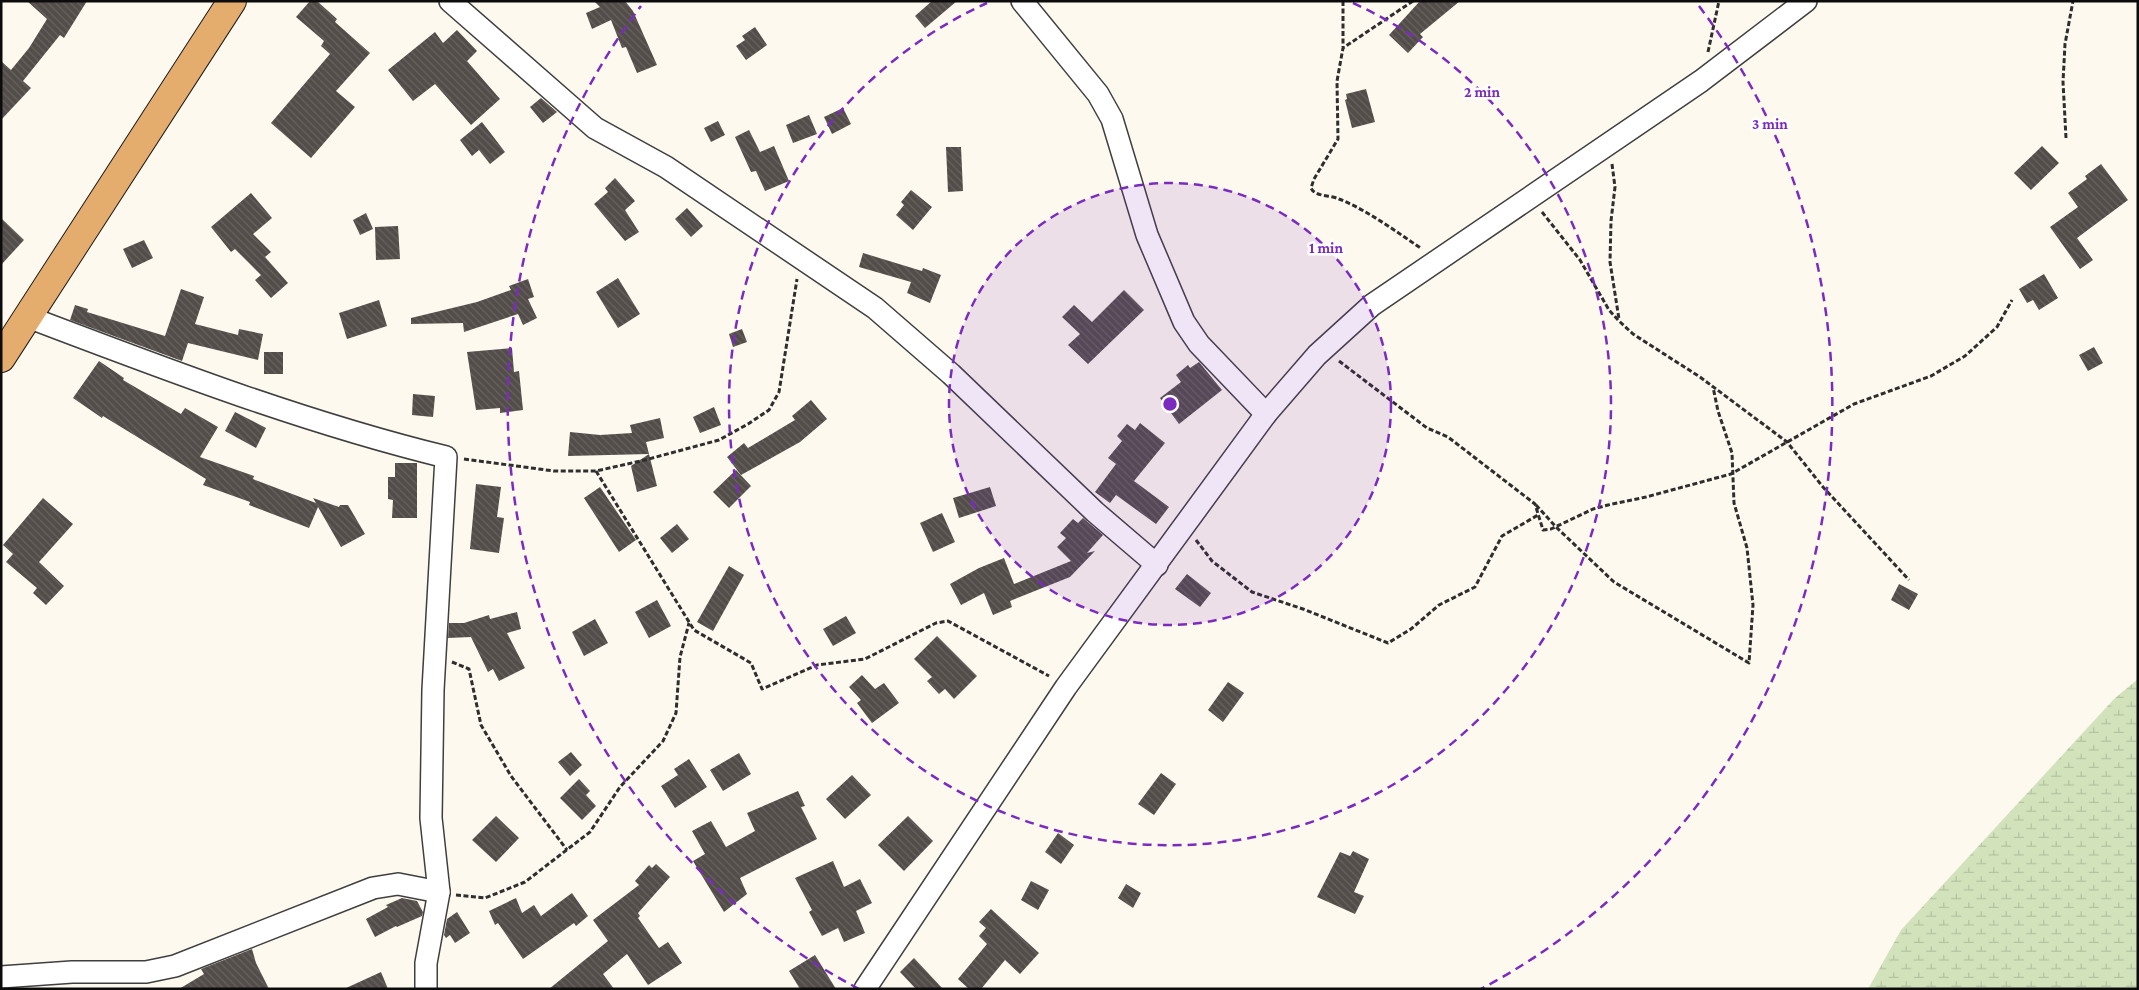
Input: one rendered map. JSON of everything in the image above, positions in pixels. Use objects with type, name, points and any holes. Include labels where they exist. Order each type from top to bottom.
[{"type":"highway","points":[[1,358],[232,1]]},
{"type":"street","points":[[450,1],[595,128],[666,167],[875,308],[951,374],[1095,512],[1157,565]]},
{"type":"street","points":[[1022,1],[1098,94],[1112,119],[1147,235],[1184,322],[1199,344],[1266,414]]},
{"type":"street","points":[[865,989],[1066,687],[1266,414],[1322,351],[1372,305],[1701,81],[1806,1]]},
{"type":"street","points":[[28,317],[150,363],[276,407],[360,434],[446,456],[436,655],[431,818],[439,892],[426,963],[426,989]]},
{"type":"street","points":[[1,977],[72,972],[146,972],[175,966],[373,888],[398,884],[439,892]]},
{"type":"path","points":[[1343,1],[1343,48],[1337,81],[1338,139],[1314,179],[1311,188],[1312,192],[1338,199],[1371,215],[1440,260]]},
{"type":"path","points":[[1343,48],[1413,1]]},
{"type":"path","points":[[1701,81],[1720,1]]},
{"type":"path","points":[[2066,138],[2065,44],[2073,1]]},
{"type":"path","points":[[1619,321],[1610,262],[1611,221],[1615,187],[1611,162],[1624,134]]},
{"type":"path","points":[[1531,198],[1580,260],[1609,310],[1619,321],[1632,334],[1700,377],[1787,442],[1823,487],[1909,580]]},
{"type":"path","points":[[446,456],[554,471],[596,471],[719,440],[748,424],[769,410],[779,392],[800,256]]},
{"type":"path","points":[[1535,504],[1543,530],[1556,527],[1593,509],[1731,474],[1854,404],[1931,376],[1964,356],[1997,327],[2012,300]]},
{"type":"path","points":[[1322,351],[1350,367],[1371,386],[1427,428],[1448,436],[1535,504],[1556,527],[1614,582],[1749,663],[1753,605],[1747,548],[1734,503],[1731,474],[1732,453],[1718,411],[1713,387]]},
{"type":"path","points":[[596,471],[694,630],[751,663],[762,689],[817,665],[865,659],[936,623],[948,621],[1066,687]]},
{"type":"path","points":[[1185,526],[1212,561],[1252,592],[1388,643],[1411,630],[1439,605],[1475,587],[1502,536],[1538,515]]},
{"type":"path","points":[[439,892],[485,898],[525,882],[590,832],[620,787],[663,741],[676,713],[680,657],[690,623]]},
{"type":"path","points":[[436,655],[469,669],[481,725],[511,776],[566,850]]},
{"type":"green space","points":[[2138,679],[2138,989],[1868,989],[1901,930],[2114,699]]},
{"type":"building","points":[[27,1],[87,1],[64,38],[60,35],[23,81],[31,88],[1,120],[1,61],[11,70],[29,48],[47,19]]},
{"type":"building","points":[[310,1],[317,1],[337,19],[335,22],[370,53],[336,91],[355,107],[311,158],[271,123],[330,54],[321,46],[324,41],[296,17]]},
{"type":"building","points":[[594,1],[625,1],[633,11],[657,65],[637,73],[626,47],[622,48],[611,20],[592,29],[586,13],[600,7]]},
{"type":"building","points":[[932,1],[957,1],[925,28],[915,16]]},
{"type":"building","points":[[1420,1],[1460,1],[1420,34],[1423,37],[1408,53],[1389,35]]},
{"type":"building","points":[[755,27],[767,45],[746,60],[736,46],[745,40],[742,36]]},
{"type":"building","points":[[457,30],[477,51],[467,61],[500,99],[471,125],[435,84],[413,101],[388,70],[435,32],[443,43]]},
{"type":"building","points":[[1366,89],[1375,122],[1352,128],[1345,100],[1347,99],[1346,94]]},
{"type":"building","points":[[541,98],[557,112],[543,123],[530,107]]},
{"type":"building","points":[[843,108],[851,124],[832,134],[824,117]]},
{"type":"building","points":[[809,115],[817,134],[793,143],[786,125]]},
{"type":"building","points":[[718,121],[725,135],[711,142],[704,128]]},
{"type":"building","points":[[482,122],[505,152],[490,164],[479,150],[472,156],[460,140]]},
{"type":"building","points":[[749,130],[760,152],[774,146],[789,181],[765,191],[756,171],[751,172],[735,137]]},
{"type":"building","points":[[2042,146],[2059,163],[2031,190],[2014,173]]},
{"type":"building","points":[[946,147],[961,147],[963,191],[948,192]]},
{"type":"building","points":[[2101,164],[2128,200],[2077,238],[2093,260],[2080,269],[2050,227],[2078,207],[2068,193],[2087,179],[2085,176]]},
{"type":"building","points":[[615,178],[635,201],[625,210],[639,232],[625,241],[594,204],[608,192],[605,188]]},
{"type":"building","points":[[911,190],[932,207],[913,230],[896,215],[904,205],[901,202]]},
{"type":"building","points":[[251,193],[272,218],[253,234],[271,252],[265,257],[288,283],[271,298],[255,280],[261,275],[235,249],[231,252],[211,227]]},
{"type":"building","points":[[687,208],[703,226],[691,237],[675,219]]},
{"type":"building","points":[[366,213],[373,229],[360,235],[353,220]]},
{"type":"building","points":[[1,218],[24,240],[1,265]]},
{"type":"building","points":[[398,226],[400,259],[376,260],[375,227]]},
{"type":"building","points":[[144,240],[153,258],[132,268],[123,249]]},
{"type":"building","points":[[863,253],[922,271],[923,268],[941,275],[930,303],[907,293],[911,282],[859,267]]},
{"type":"building","points":[[2044,274],[2058,298],[2039,310],[2033,300],[2027,303],[2019,289]]},
{"type":"building","points":[[618,278],[640,314],[618,328],[596,292]]},
{"type":"building","points":[[528,279],[534,297],[528,299],[537,318],[523,325],[518,314],[464,332],[463,323],[411,324],[411,318],[477,302],[511,290],[509,286]]},
{"type":"building","points":[[181,289],[204,297],[195,324],[238,335],[239,329],[263,334],[258,360],[188,343],[182,361],[70,320],[75,305],[88,309],[87,312],[165,336]]},
{"type":"building","points":[[1124,290],[1144,310],[1088,364],[1068,345],[1080,334],[1062,317],[1074,305],[1092,322]]},
{"type":"building","points":[[379,300],[387,326],[347,339],[339,313]]},
{"type":"building","points":[[742,329],[747,342],[733,347],[729,334]]},
{"type":"building","points":[[2094,347],[2103,363],[2088,371],[2079,355]]},
{"type":"building","points":[[512,348],[514,372],[519,371],[523,410],[500,413],[500,408],[476,410],[467,352]]},
{"type":"building","points":[[264,352],[283,352],[283,374],[264,374]]},
{"type":"building","points":[[99,361],[124,378],[123,380],[181,414],[185,408],[218,427],[200,457],[254,476],[253,479],[316,503],[313,498],[339,507],[340,505],[348,505],[365,534],[341,547],[318,507],[309,528],[249,505],[250,502],[203,485],[206,479],[103,416],[102,418],[73,398]]},
{"type":"building","points":[[1199,362],[1222,390],[1179,424],[1160,398],[1181,382],[1176,375],[1188,365],[1190,368]]},
{"type":"building","points":[[413,394],[435,396],[433,417],[412,415]]},
{"type":"building","points":[[811,400],[827,419],[800,442],[741,475],[727,457],[744,443],[748,448],[795,420],[792,416]]},
{"type":"building","points":[[714,407],[721,425],[700,433],[693,417]]},
{"type":"building","points":[[235,412],[266,428],[256,448],[225,431]]},
{"type":"building","points":[[660,418],[664,438],[646,442],[649,454],[568,456],[570,432],[600,435],[632,433],[630,425]]},
{"type":"building","points":[[1140,423],[1165,443],[1134,481],[1169,507],[1156,524],[1116,495],[1110,503],[1095,492],[1116,464],[1108,458],[1122,441],[1117,436],[1127,424],[1135,430]]},
{"type":"building","points":[[649,454],[657,486],[637,492],[631,466]]},
{"type":"building","points":[[395,463],[417,463],[417,518],[392,518],[393,500],[388,499],[388,477],[395,477]]},
{"type":"building","points":[[736,470],[751,486],[729,508],[713,492]]},
{"type":"building","points":[[476,484],[501,487],[497,517],[504,518],[499,553],[470,549]]},
{"type":"building","points":[[600,487],[636,540],[619,552],[584,498]]},
{"type":"building","points":[[990,487],[996,506],[959,518],[953,498]]},
{"type":"building","points":[[43,498],[73,524],[39,562],[64,586],[46,605],[33,593],[37,588],[6,562],[13,554],[3,545]]},
{"type":"building","points":[[942,513],[955,542],[933,552],[920,523]]},
{"type":"building","points":[[1083,518],[1103,535],[1087,553],[1095,551],[1070,577],[1010,601],[1012,607],[993,615],[984,593],[961,605],[950,584],[979,568],[1004,558],[1014,584],[1071,561],[1057,547],[1066,538],[1060,533],[1073,519],[1078,523]]},
{"type":"building","points":[[677,524],[689,539],[672,553],[660,538]]},
{"type":"building","points":[[729,566],[744,575],[713,631],[697,622]]},
{"type":"building","points":[[1187,574],[1211,593],[1200,607],[1175,589]]},
{"type":"building","points":[[1899,584],[1918,594],[1909,610],[1891,600]]},
{"type":"building","points":[[657,600],[671,626],[649,638],[635,612]]},
{"type":"building","points":[[517,612],[521,629],[507,633],[525,668],[499,681],[493,669],[488,672],[471,637],[448,638],[449,623],[464,623],[489,615],[490,619]]},
{"type":"building","points":[[846,616],[856,633],[833,646],[823,629]]},
{"type":"building","points":[[595,619],[608,643],[584,656],[572,632]]},
{"type":"building","points":[[937,636],[977,676],[954,699],[945,689],[939,694],[927,681],[932,677],[914,659]]},
{"type":"building","points":[[862,675],[875,689],[884,683],[899,703],[872,723],[857,703],[861,700],[849,687]]},
{"type":"building","points":[[1228,682],[1244,693],[1223,722],[1208,710]]},
{"type":"building","points":[[571,752],[582,765],[570,776],[558,762]]},
{"type":"building","points":[[739,753],[751,774],[723,791],[710,770]]},
{"type":"building","points":[[689,759],[707,787],[675,808],[661,786],[678,775],[674,769]]},
{"type":"building","points":[[1161,773],[1176,784],[1154,815],[1138,804]]},
{"type":"building","points":[[852,775],[871,795],[845,819],[826,799]]},
{"type":"building","points":[[579,779],[590,791],[586,795],[596,806],[582,820],[560,798]]},
{"type":"building","points":[[798,791],[805,806],[801,807],[817,839],[740,878],[747,894],[724,912],[693,861],[705,854],[692,831],[711,821],[726,847],[755,831],[747,813]]},
{"type":"building","points":[[496,816],[519,838],[496,862],[472,840]]},
{"type":"building","points":[[908,816],[933,841],[904,871],[878,845]]},
{"type":"building","points":[[1058,833],[1074,845],[1061,864],[1045,852]]},
{"type":"building","points":[[1353,851],[1369,859],[1354,892],[1364,896],[1355,914],[1317,897],[1340,852],[1350,856]]},
{"type":"building","points":[[833,861],[844,887],[860,879],[872,903],[856,911],[865,933],[844,942],[838,928],[822,936],[809,912],[812,910],[795,878]]},
{"type":"building","points":[[656,864],[670,877],[638,913],[640,916],[638,918],[659,948],[668,942],[682,963],[648,985],[627,954],[603,974],[614,989],[549,989],[608,941],[593,920],[639,885],[635,881],[649,865],[652,868]]},
{"type":"building","points":[[1031,881],[1049,890],[1038,910],[1021,900]]},
{"type":"building","points":[[1126,884],[1141,893],[1133,908],[1118,898]]},
{"type":"building","points":[[572,893],[588,916],[576,926],[574,923],[523,959],[498,923],[495,925],[489,911],[516,898],[522,913],[534,905],[541,916]]},
{"type":"building","points":[[402,898],[417,901],[423,912],[422,916],[375,937],[366,919],[388,907],[386,905]]},
{"type":"building","points":[[991,909],[1039,953],[1020,974],[1005,960],[981,989],[969,989],[958,979],[987,944],[979,936],[986,928],[979,922]]},
{"type":"building","points":[[457,912],[470,933],[455,943],[450,935],[446,938],[444,935],[447,919]]},
{"type":"building","points":[[252,949],[256,963],[269,989],[179,989],[204,974],[201,969]]},
{"type":"building","points":[[815,955],[836,989],[800,989],[789,971]]},
{"type":"building","points":[[914,958],[943,989],[916,989],[900,972]]},
{"type":"building","points":[[381,972],[388,989],[344,989]]}]
